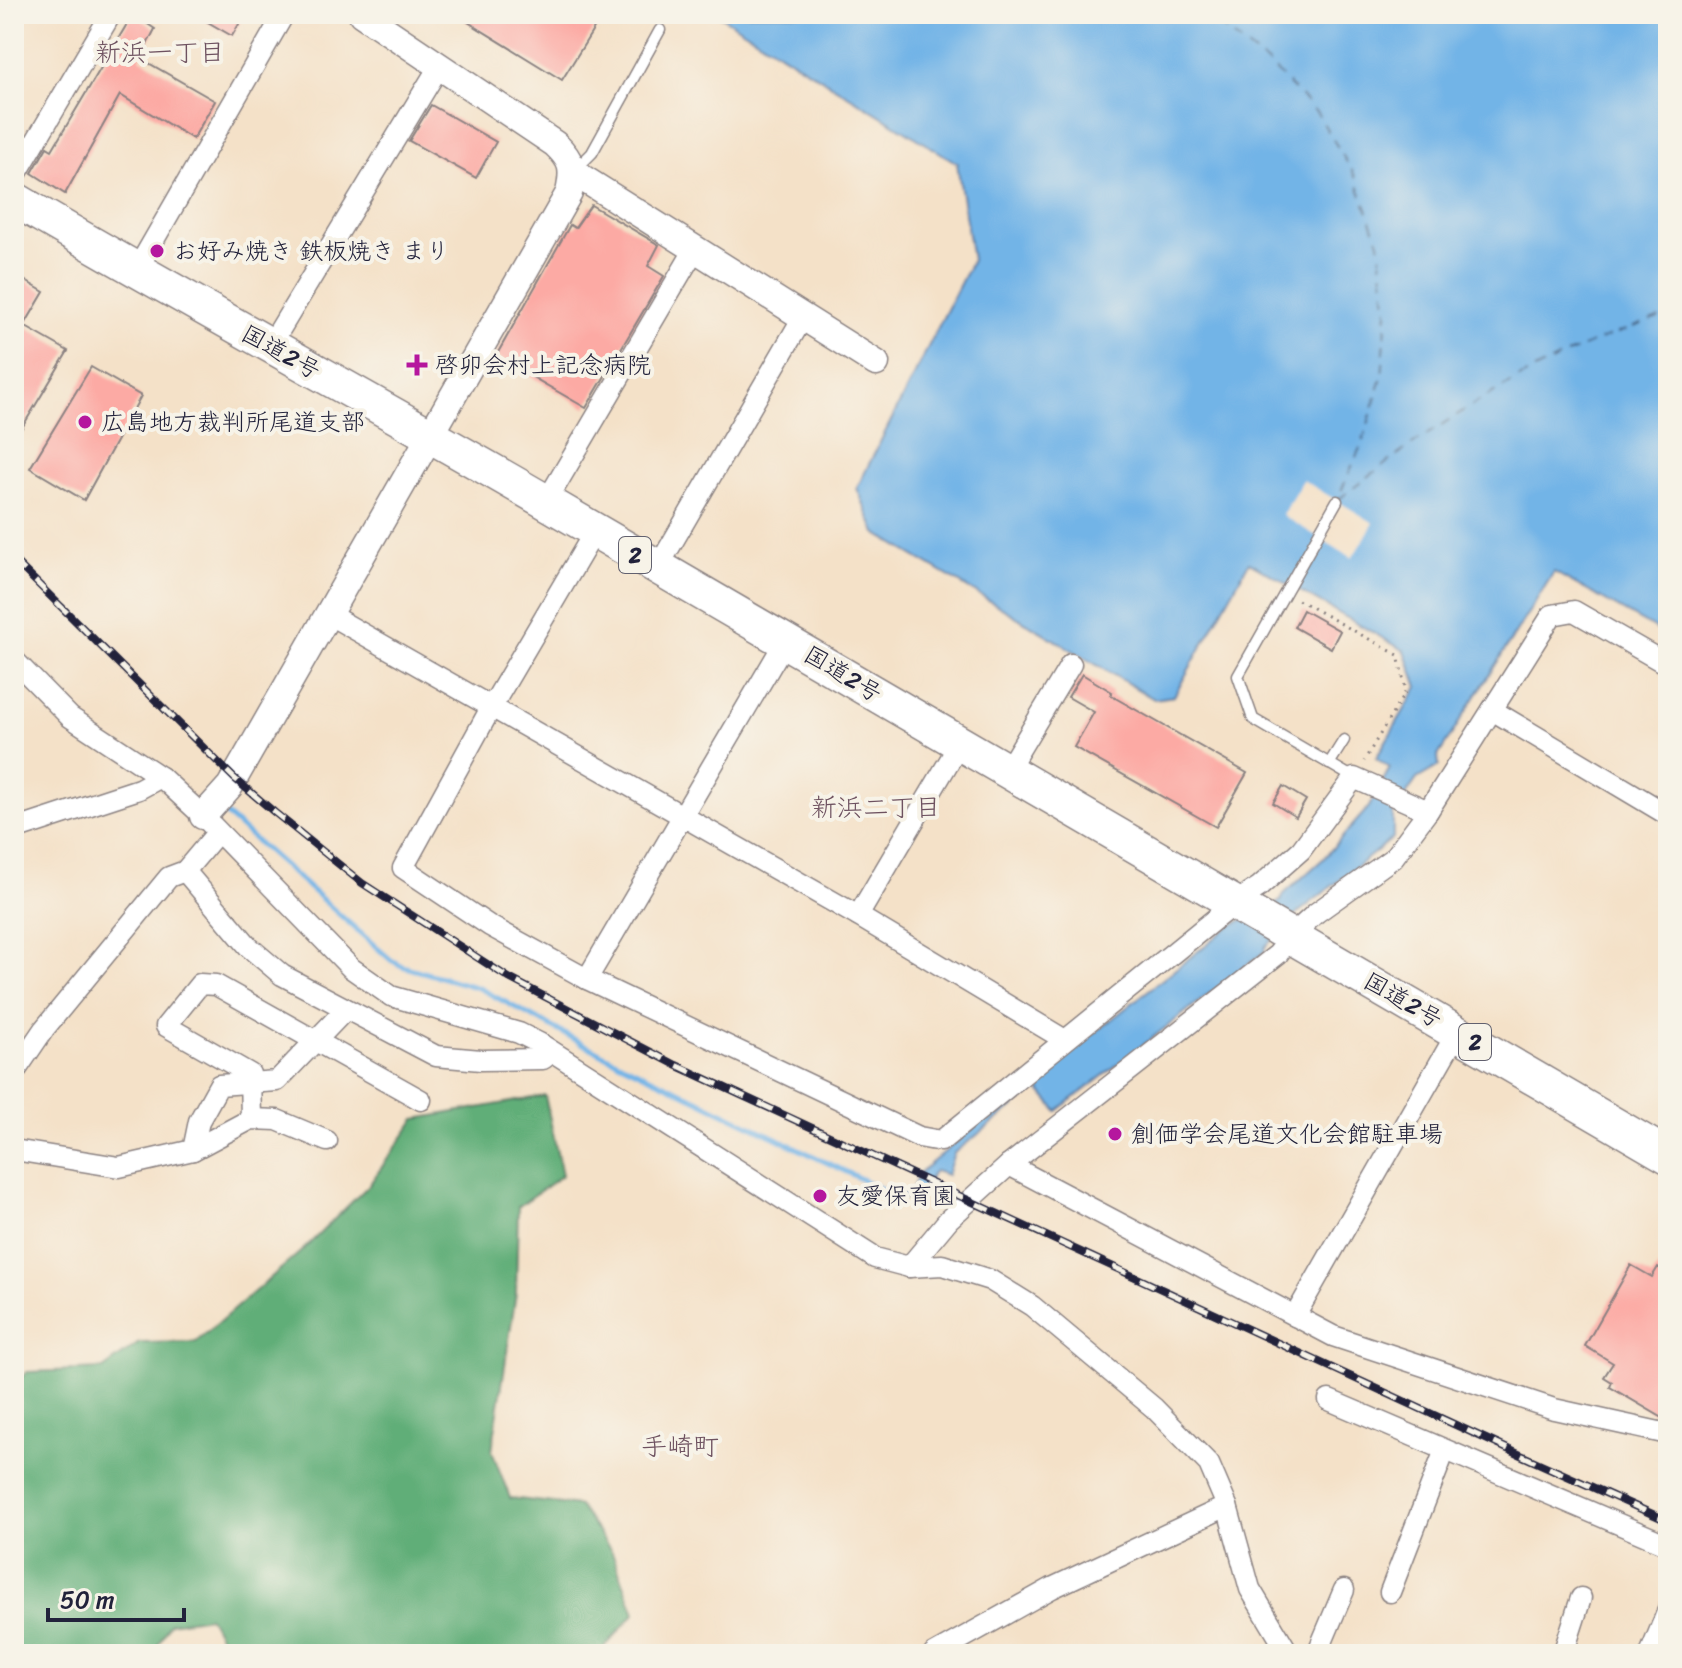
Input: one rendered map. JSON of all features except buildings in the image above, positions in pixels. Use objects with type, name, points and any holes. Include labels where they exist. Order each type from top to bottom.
[{"type":"highway","name":"国道2号","points":[[14,199],[786,640],[1668,1156]]},
{"type":"street","points":[[14,178],[111,14]]},
{"type":"street","points":[[136,271],[284,14]]},
{"type":"street","points":[[14,1073],[44,1029],[169,877],[185,871],[230,786],[569,193],[573,172],[566,155],[555,144],[362,14]]},
{"type":"street","points":[[270,346],[440,65]]},
{"type":"street","points":[[573,172],[876,363]]},
{"type":"street","points":[[546,502],[695,249]]},
{"type":"street","points":[[657,569],[802,319]]},
{"type":"street","points":[[595,531],[492,706],[403,868],[490,926],[587,979],[919,1137],[941,1141],[1065,1040],[1266,920],[1316,913],[1393,858],[1428,811],[1552,615],[1574,611],[1668,665]]},
{"type":"street","points":[[328,614],[858,916],[1065,1040]]},
{"type":"street","points":[[587,979],[786,640]]},
{"type":"street","points":[[14,660],[70,717],[161,777],[351,968],[374,987],[391,996],[519,1033],[875,1258],[909,1267],[942,1265],[990,1280],[1032,1306],[1154,1408],[1209,1464],[1227,1506],[1250,1589],[1289,1654]]},
{"type":"street","points":[[1008,769],[1071,664]]},
{"type":"street","points":[[1492,710],[1668,815]]},
{"type":"street","points":[[858,916],[960,743]]},
{"type":"street","points":[[14,830],[139,789],[161,777]]},
{"type":"street","points":[[909,1267],[949,1219],[1009,1165],[1278,954],[1259,887],[1301,850],[1361,782],[1428,811]]},
{"type":"street","points":[[185,871],[249,947],[282,975],[436,1056],[481,1060],[543,1059],[552,1052]]},
{"type":"street","points":[[251,1119],[250,1074],[166,1026],[200,984],[216,985],[421,1100]]},
{"type":"street","points":[[193,1150],[199,1121],[219,1085],[277,1081],[346,1009]]},
{"type":"street","points":[[1295,1316],[1458,1031]]},
{"type":"street","points":[[14,1150],[119,1167],[193,1150],[251,1119],[277,1120],[327,1141]]},
{"type":"street","points":[[1009,1165],[1333,1336],[1554,1409],[1668,1434]]},
{"type":"street","points":[[1329,1400],[1668,1545]]},
{"type":"street","points":[[1390,1592],[1445,1450]]},
{"type":"street","points":[[934,1654],[1052,1588],[1227,1506]]},
{"type":"street","points":[[1317,1654],[1344,1590]]},
{"type":"street","points":[[1563,1654],[1581,1598]]},
{"type":"street","points":[[1650,1654],[1668,1610]]},
{"type":"lane","points":[[573,172],[592,153],[660,30]]},
{"type":"lane","points":[[1337,501],[1238,676],[1253,719],[1361,782]]},
{"type":"lane","points":[[1329,764],[1344,740]]},
{"type":"path","points":[[1286,588],[1398,655],[1406,691],[1361,782]]},
{"type":"green space","points":[[545,1096],[562,1175],[518,1207],[516,1293],[492,1451],[510,1498],[579,1506],[612,1552],[635,1613],[599,1654],[229,1654],[209,1617],[170,1623],[153,1654],[14,1654],[14,1384],[27,1372],[103,1369],[139,1343],[196,1342],[305,1248],[369,1185],[416,1119]]},
{"type":"water","points":[[717,14],[1668,14],[1668,636],[1554,572],[1438,756],[1439,766],[1417,779],[1393,814],[1393,838],[1299,912],[1265,947],[1264,952],[1057,1111],[1038,1088],[954,1153],[947,1175],[935,1171],[914,1201],[884,1193],[884,1190],[906,1195],[910,1193],[919,1173],[980,1123],[1230,926],[1281,901],[1284,894],[1323,859],[1369,807],[1390,768],[1376,758],[1418,687],[1405,651],[1249,562],[1174,696],[1154,699],[876,533],[857,488],[972,260],[957,163]]},
{"type":"pier","points":[[1303,480],[1374,523],[1352,558],[1282,515]]},
{"type":"waterway","points":[[224,813],[391,960],[479,988],[602,1054],[890,1193]]},
{"type":"ferry route","points":[[1205,14],[1270,65],[1317,113],[1354,174],[1379,242],[1387,312],[1382,378],[1363,441],[1339,496]]},
{"type":"ferry route","points":[[1339,499],[1403,451],[1503,387],[1573,351],[1668,316]]},
{"type":"railway","points":[[14,560],[234,778],[274,812],[362,883],[509,978],[676,1065],[1668,1521]]},
{"type":"place","name":"お好み焼き 鉄板焼き まり","points":[[157,251]]},
{"type":"place","name":"啓卯会村上記念病院","points":[[417,365]]},
{"type":"place","name":"広島地方裁判所尾道支部","points":[[85,422]]},
{"type":"place","name":"創価学会尾道文化会館駐車場","points":[[1115,1134]]},
{"type":"place","name":"友愛保育園","points":[[820,1196]]},
{"type":"district","name":"新浜一丁目","points":[[160,52]]},
{"type":"district","name":"新浜二丁目","points":[[876,807]]},
{"type":"district","name":"手崎町","points":[[680,1446]]}]
